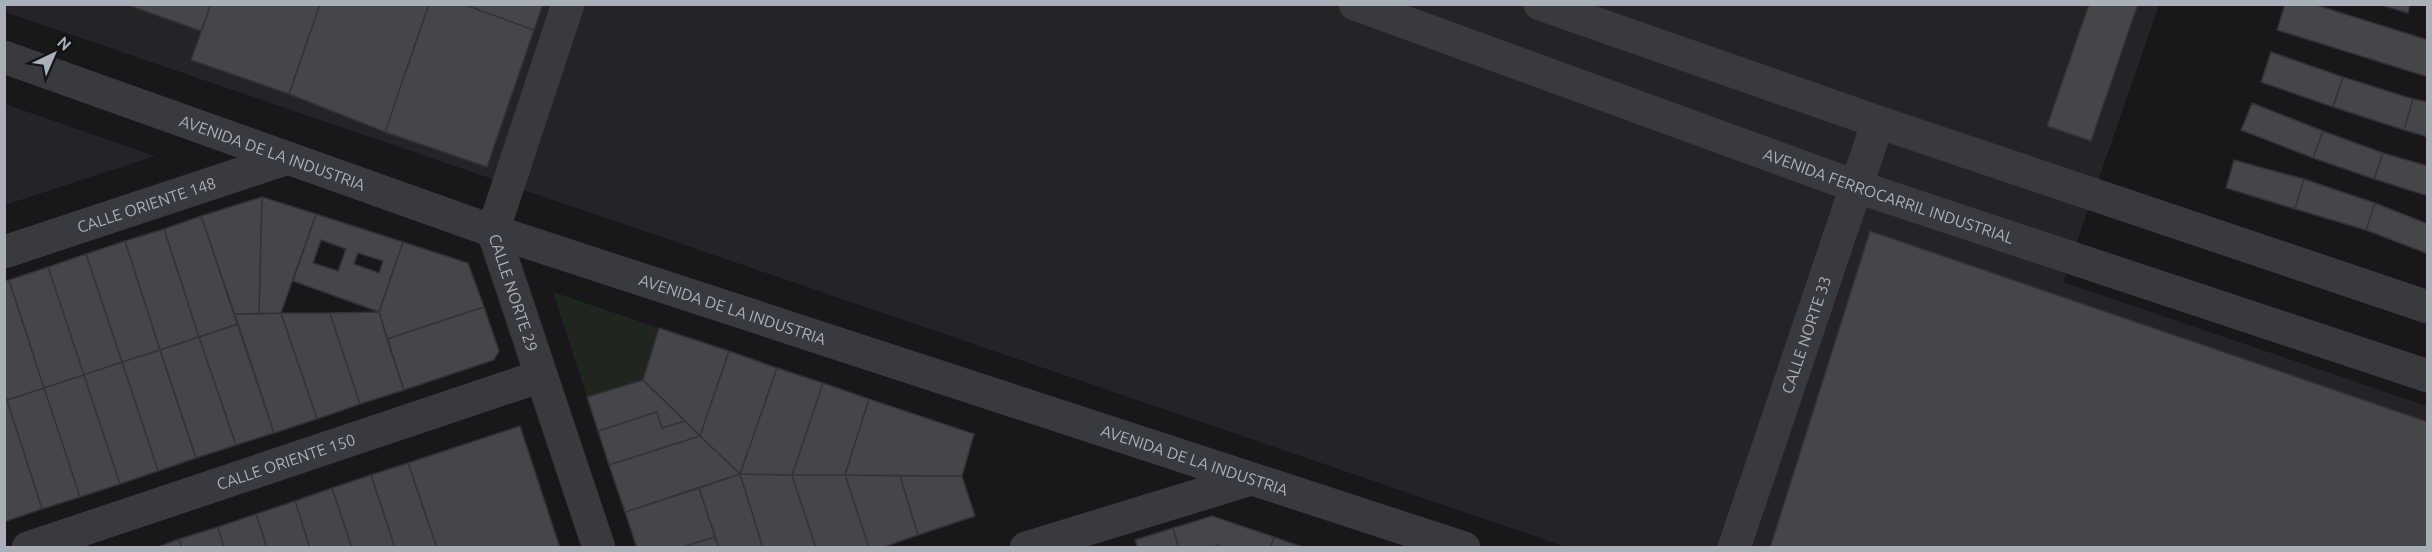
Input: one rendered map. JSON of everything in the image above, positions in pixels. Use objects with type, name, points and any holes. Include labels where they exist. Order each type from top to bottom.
[{"type":"street","name":"CALLE NORTE 29","points":[[568,4],[493,231],[599,548]]},
{"type":"street","name":"AVENIDA FERROCARRIL INDUSTRIAL","points":[[1355,4],[1413,14],[1855,186],[2427,376]]},
{"type":"street","points":[[1540,4],[1878,122],[2427,307]]},
{"type":"street","name":"AVENIDA DE LA INDUSTRIA","points":[[4,57],[493,231],[1464,548]]},
{"type":"street","name":"CALLE NORTE 33","points":[[1734,548],[1878,122]]},
{"type":"street","name":"CALLE ORIENTE 148","points":[[4,252],[288,158]]},
{"type":"street","name":"CALLE ORIENTE 150","points":[[28,548],[541,376]]},
{"type":"street","points":[[1026,548],[1251,479]]},
{"type":"shaded area","points":[[5,4],[2159,5],[2063,282],[2427,406],[2427,547],[1566,547],[5,12]]},
{"type":"shaded area","points":[[5,104],[155,156],[5,205]]},
{"type":"shaded area","points":[[553,292],[659,328],[643,380],[587,397]]},
{"type":"building","points":[[125,4],[211,4],[201,31]]},
{"type":"building","points":[[211,4],[320,4],[289,94],[191,60]]},
{"type":"building","points":[[320,4],[429,4],[385,132],[289,94]]},
{"type":"building","points":[[429,4],[463,4],[534,30],[487,167],[385,132]]},
{"type":"building","points":[[463,4],[543,4],[534,30]]},
{"type":"building","points":[[2089,4],[2138,4],[2091,141],[2047,126]]},
{"type":"building","points":[[2285,4],[2313,4],[2428,40],[2428,77],[2277,30]]},
{"type":"building","points":[[2378,4],[2410,4],[2408,13]]},
{"type":"building","points":[[2271,52],[2343,77],[2333,107],[2261,82]]},
{"type":"building","points":[[2343,77],[2413,99],[2404,130],[2333,107]]},
{"type":"building","points":[[2413,99],[2428,102],[2428,137],[2404,130]]},
{"type":"building","points":[[2252,103],[2323,131],[2313,158],[2241,130]]},
{"type":"building","points":[[2323,131],[2383,153],[2374,179],[2313,158]]},
{"type":"building","points":[[2383,153],[2428,166],[2428,196],[2374,179]]},
{"type":"building","points":[[2234,160],[2304,179],[2295,209],[2226,188]]},
{"type":"building","points":[[2304,179],[2375,203],[2366,230],[2295,209]]},
{"type":"building","points":[[262,197],[259,314],[234,314],[201,216]]},
{"type":"building","points":[[262,197],[316,214],[281,313],[259,314]]},
{"type":"building","points":[[2375,203],[2428,224],[2428,254],[2366,230]]},
{"type":"building","points":[[316,214],[403,242],[379,312],[293,281]],"holes":[[[321,240],[346,249],[338,271],[313,263]],[[358,253],[383,261],[379,273],[354,264]]]},
{"type":"building","points":[[201,216],[238,324],[199,337],[164,229]]},
{"type":"building","points":[[164,229],[199,337],[160,350],[125,241]]},
{"type":"building","points":[[1870,231],[2428,422],[2428,548],[1770,548]]},
{"type":"building","points":[[125,241],[160,350],[122,362],[86,254]]},
{"type":"building","points":[[403,242],[468,263],[484,307],[387,339],[379,312]]},
{"type":"building","points":[[86,254],[122,362],[84,375],[48,267]]},
{"type":"building","points":[[48,267],[84,375],[44,388],[9,280]]},
{"type":"building","points":[[9,280],[44,388],[7,400],[4,394],[4,281]]},
{"type":"building","points":[[484,307],[499,351],[494,360],[404,390],[387,339]]},
{"type":"building","points":[[379,312],[404,390],[360,404],[330,313]]},
{"type":"building","points":[[281,313],[317,419],[274,433],[234,314]]},
{"type":"building","points":[[281,313],[330,313],[360,404],[317,419]]},
{"type":"building","points":[[238,324],[274,433],[236,445],[199,337]]},
{"type":"building","points":[[659,328],[729,351],[700,436],[643,380]]},
{"type":"building","points":[[199,337],[236,445],[196,458],[160,350]]},
{"type":"building","points":[[160,350],[196,458],[158,471],[122,362]]},
{"type":"building","points":[[729,351],[777,368],[740,474],[700,436]]},
{"type":"building","points":[[122,362],[158,471],[120,484],[84,375]]},
{"type":"building","points":[[777,368],[823,383],[792,475],[740,474]]},
{"type":"building","points":[[84,375],[120,484],[80,497],[44,388]]},
{"type":"building","points":[[643,380],[685,421],[662,428],[657,412],[598,431],[587,397]]},
{"type":"building","points":[[823,383],[869,399],[845,475],[792,475]]},
{"type":"building","points":[[44,388],[80,497],[42,509],[7,400]]},
{"type":"building","points":[[869,399],[974,434],[962,476],[845,475]]},
{"type":"building","points":[[7,400],[42,509],[4,522],[4,401]]},
{"type":"building","points":[[657,412],[662,428],[685,421],[700,436],[609,465],[598,431]]},
{"type":"building","points":[[520,426],[560,548],[437,548],[408,463]]},
{"type":"building","points":[[700,436],[740,474],[625,512],[609,465]]},
{"type":"building","points":[[408,463],[437,548],[395,548],[371,475]]},
{"type":"building","points":[[740,474],[792,475],[816,548],[763,548]]},
{"type":"building","points":[[740,474],[763,548],[719,548],[699,488]]},
{"type":"building","points":[[371,475],[395,548],[352,548],[332,488]]},
{"type":"building","points":[[792,475],[845,475],[869,548],[816,548]]},
{"type":"building","points":[[845,475],[900,476],[918,535],[881,548],[869,548]]},
{"type":"building","points":[[900,476],[962,476],[975,516],[918,535]]},
{"type":"building","points":[[332,488],[352,548],[310,548],[295,501]]},
{"type":"building","points":[[699,488],[715,537],[679,548],[637,548],[625,512]]},
{"type":"building","points":[[295,501],[310,548],[267,548],[256,514]]},
{"type":"building","points":[[256,514],[267,548],[224,548],[218,527]]},
{"type":"building","points":[[1212,516],[1274,537],[1270,548],[1223,548],[1217,545],[1214,548],[1179,548],[1173,528]]},
{"type":"building","points":[[218,527],[224,548],[182,548],[179,539]]},
{"type":"building","points":[[1173,528],[1179,548],[1138,548],[1135,540]]},
{"type":"building","points":[[715,537],[719,548],[679,548]]},
{"type":"building","points":[[1274,537],[1305,548],[1270,548]]},
{"type":"building","points":[[179,539],[182,548],[155,548]]}]
